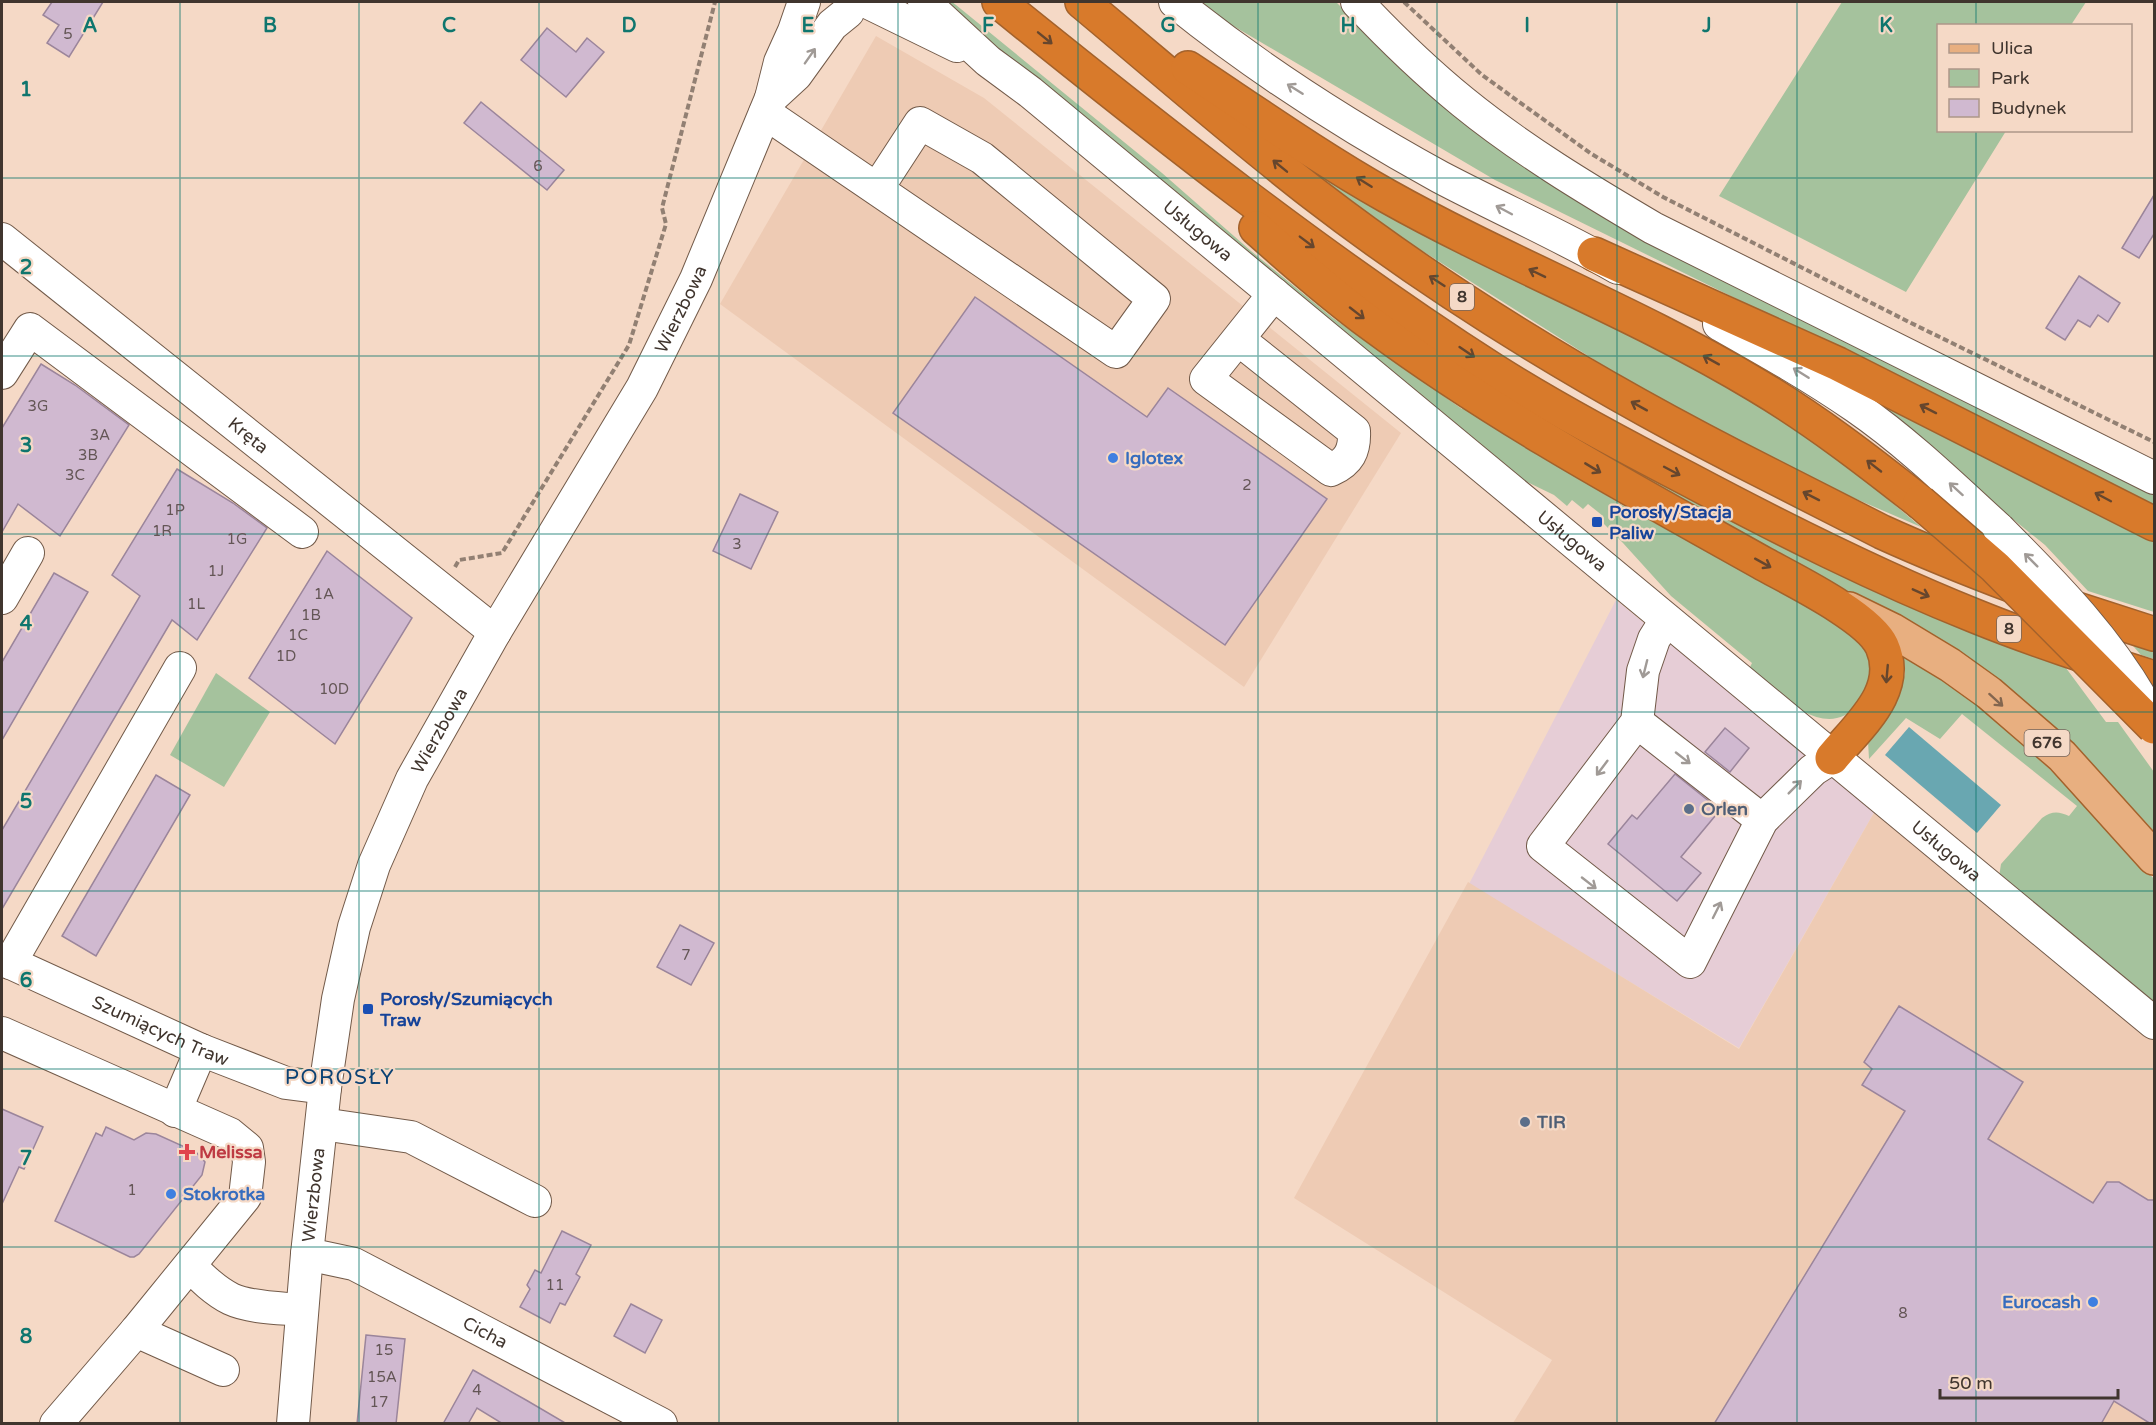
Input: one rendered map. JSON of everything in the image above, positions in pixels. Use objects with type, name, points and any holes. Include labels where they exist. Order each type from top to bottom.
[{"type":"highway","name":"8","points":[[999,2],[1143,118],[1341,266],[1494,370],[1619,443],[1857,564],[1965,612],[2154,678]]},
{"type":"highway","name":"8","points":[[1082,2],[1213,113],[1315,195],[1503,325],[1610,390],[1700,440],[1882,532],[2061,604],[2154,634]]},
{"type":"highway","points":[[1087,2],[1296,140],[1386,195],[1491,250],[1680,342],[1759,386],[1847,445],[1920,502],[1995,567],[2154,725]]},
{"type":"highway","points":[[1143,118],[1245,219],[1374,326],[1494,407],[1589,466],[1828,600],[1870,630],[1881,644],[1888,663],[1886,684],[1875,707],[1832,758]]},
{"type":"highway","points":[[1594,255],[1838,364],[2154,524]]},
{"type":"main road","name":"676","points":[[1828,600],[1892,630],[1950,665],[1989,693],[2062,756],[2154,858]]},
{"type":"street","name":"Wierzbowa","points":[[293,1424],[302,1310],[325,1088],[341,982],[354,927],[374,865],[412,779],[495,632],[642,388],[696,279],[768,106],[780,62],[804,2]]},
{"type":"street","points":[[817,2],[837,11],[864,6],[988,61]]},
{"type":"street","points":[[924,2],[988,61]]},
{"type":"street","points":[[1175,2],[1274,76],[1345,121],[1438,175],[1594,255],[1760,347],[1856,407],[1906,445],[2000,529],[2054,584],[2085,618],[2138,691],[2154,725]]},
{"type":"street","points":[[1357,2],[1392,39],[1462,101],[1524,147],[1586,188],[1653,228],[2154,478]]},
{"type":"street","name":"Wierzbowa","points":[[768,106],[796,75],[832,24],[864,6]]},
{"type":"street","name":"Usługowa","points":[[988,61],[1030,92],[2154,1023]]},
{"type":"street","points":[[768,106],[877,189],[1116,352],[1154,299],[982,158],[920,123],[877,189]]},
{"type":"street","name":"Kręta","points":[[2,239],[495,632]]},
{"type":"street","points":[[1238,339],[1354,431],[1355,446],[1343,465],[1331,470],[1206,379],[1238,339],[1274,294]]},
{"type":"street","points":[[2,373],[30,329],[302,532]]},
{"type":"street","points":[[242,486],[268,450]]},
{"type":"street","points":[[2,598],[28,553]]},
{"type":"street","points":[[1666,620],[1654,639],[1644,671],[1637,722],[1543,846],[1690,962],[1762,820],[1813,770],[1832,758]]},
{"type":"street","points":[[6,961],[180,668]]},
{"type":"street","points":[[1637,722],[1762,820]]},
{"type":"street","name":"Szumiących Traw","points":[[6,961],[201,1050],[286,1083],[325,1088]]},
{"type":"street","points":[[2,1033],[230,1134],[246,1148],[249,1162],[245,1197],[136,1331],[56,1424]]},
{"type":"street","points":[[176,1111],[201,1050]]},
{"type":"street","points":[[322,1124],[411,1137],[535,1201]]},
{"type":"street","name":"Cicha","points":[[308,1254],[354,1264],[661,1424]]},
{"type":"street","points":[[190,1266],[210,1286],[233,1300],[302,1310]]},
{"type":"street","points":[[136,1331],[224,1370]]},
{"type":"path","points":[[442,588],[459,560],[502,553],[630,345],[666,224],[662,208],[715,2]]},
{"type":"path","points":[[1404,2],[1482,75],[1590,153],[1663,197],[1909,322],[2154,442]]},
{"type":"shaded area","points":[[876,36],[984,98],[1401,433],[1244,687],[720,304]]},
{"type":"shaded area","points":[[1616,600],[1875,811],[1739,1048],[1469,884]]},
{"type":"shaded area","points":[[1875,811],[2154,1040],[2154,1423],[1513,1423],[1552,1360],[1294,1198],[1468,882],[1739,1049]]},
{"type":"green space","points":[[938,2],[952,2],[956,5],[1162,173],[1251,251],[1333,318],[1462,409],[1464,406],[1622,505],[1833,620],[1866,642],[1875,671],[1861,701],[1845,715],[1831,719],[1816,717],[1786,701],[1749,669],[1752,663],[1671,596],[1600,520],[1603,516],[1588,504],[1583,509],[1572,500],[1567,506],[1554,495],[1515,476]]},
{"type":"green space","points":[[1198,2],[1336,2],[1392,57],[1539,176],[1641,239],[2154,495],[2154,509],[1989,423],[1495,180],[1213,14]]},
{"type":"green space","points":[[1842,2],[2086,2],[2072,24],[1937,24],[1937,132],[2005,132],[1906,292],[1719,196]]},
{"type":"green space","points":[[1317,172],[1430,235],[1666,353],[1743,396],[1818,444],[1921,527],[1819,483],[1631,383],[1405,240],[1316,174]]},
{"type":"green space","points":[[1444,356],[1587,443],[1790,551],[1873,590],[2063,664],[2106,722],[2118,722],[2154,772],[2154,831],[2094,767],[1867,603],[1585,448]]},
{"type":"green space","points":[[1833,374],[2154,539],[2154,612],[2088,591],[2045,545]]},
{"type":"green space","points":[[2127,639],[2154,647],[2154,659],[2141,655]]},
{"type":"green space","points":[[1902,651],[1974,699],[2083,800],[2154,879],[2154,1006],[1999,877],[2001,864],[2042,818],[2055,813],[2069,816],[2077,806],[1962,714],[1940,739],[1906,718],[1869,759],[1868,741],[1901,689],[1905,673]]},
{"type":"green space","points":[[216,673],[270,712],[224,787],[170,755]]},
{"type":"water","points":[[1909,727],[2001,805],[1977,833],[1885,755]]},
{"type":"building","points":[[52,2],[103,2],[69,57],[47,43],[59,25],[43,15]]},
{"type":"building","points":[[547,28],[576,52],[587,38],[604,52],[566,97],[521,60]]},
{"type":"building","points":[[481,102],[564,170],[547,190],[464,123]]},
{"type":"building","points":[[2154,195],[2154,234],[2139,258],[2122,248]]},
{"type":"building","points":[[2079,276],[2120,303],[2108,322],[2098,315],[2090,327],[2078,320],[2065,340],[2046,328]]},
{"type":"building","name":"Iglotex","points":[[975,297],[1147,417],[1168,388],[1327,499],[1225,645],[893,413]]},
{"type":"building","points":[[41,364],[75,385],[129,425],[60,536],[18,504],[2,532],[2,428]]},
{"type":"building","points":[[177,469],[233,503],[267,528],[197,640],[172,620],[2,909],[2,830],[140,596],[112,575]]},
{"type":"building","points":[[740,494],[778,512],[751,569],[713,551]]},
{"type":"building","points":[[327,551],[412,618],[335,744],[249,678]]},
{"type":"building","points":[[54,573],[88,592],[2,740],[2,662]]},
{"type":"building","points":[[1725,728],[1749,748],[1730,772],[1705,752]]},
{"type":"building","name":"Orlen","points":[[1675,774],[1720,810],[1681,857],[1701,873],[1677,901],[1608,844],[1632,815],[1637,819]]},
{"type":"building","points":[[156,775],[190,795],[96,956],[62,936]]},
{"type":"building","points":[[680,925],[714,943],[691,985],[657,967]]},
{"type":"building","points":[[1899,1006],[2023,1082],[1988,1139],[2093,1203],[2107,1182],[2119,1182],[2148,1200],[2154,1200],[2154,1424],[2114,1401],[2101,1424],[1714,1424],[1905,1111],[1862,1085],[1872,1069],[1864,1062]]},
{"type":"building","points":[[2,1109],[43,1127],[24,1169],[19,1167],[2,1204]]},
{"type":"building","points":[[106,1127],[134,1140],[146,1133],[156,1134],[196,1152],[205,1162],[202,1175],[139,1254],[134,1257],[55,1221],[96,1133],[102,1136]]},
{"type":"building","points":[[562,1231],[591,1245],[576,1274],[580,1277],[565,1305],[560,1303],[550,1323],[520,1307],[530,1289],[527,1285],[535,1270],[541,1273]]},
{"type":"building","points":[[631,1304],[662,1320],[645,1353],[614,1336]]},
{"type":"building","points":[[366,1335],[405,1339],[396,1424],[357,1424]]},
{"type":"building","points":[[473,1370],[567,1424],[503,1424],[477,1408],[468,1424],[443,1424]]},
{"type":"place","name":"Iglotex","points":[[1113,458]]},
{"type":"place","name":"Porosły/Stacja Paliw","points":[[1597,522]]},
{"type":"place","name":"Orlen","points":[[1689,809]]},
{"type":"place","name":"Porosły/Szumiących Traw","points":[[368,1009]]},
{"type":"place","name":"TIR","points":[[1525,1122]]},
{"type":"place","name":"Melissa","points":[[187,1152]]},
{"type":"place","name":"Stokrotka","points":[[171,1194]]},
{"type":"place","name":"Eurocash","points":[[2093,1302]]},
{"type":"district","name":"POROSŁY","points":[[340,1077]]}]
